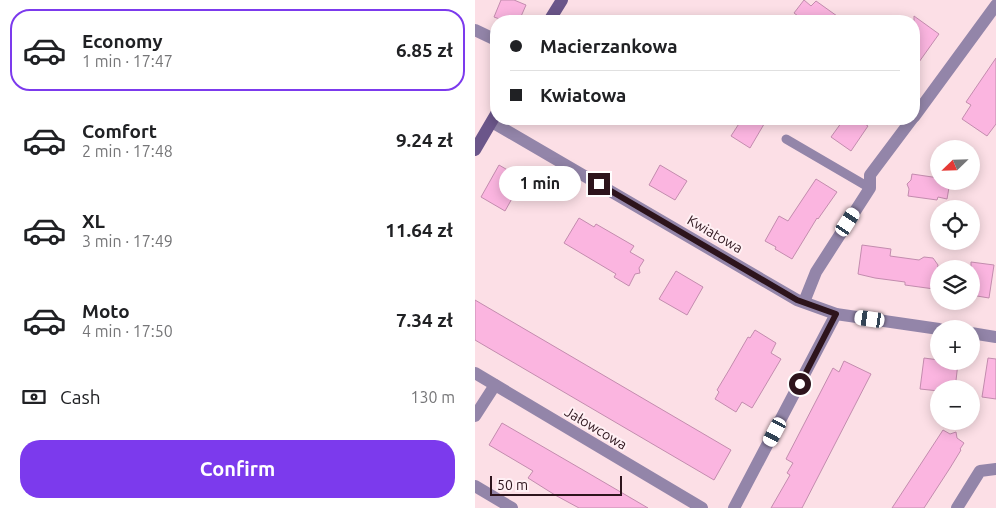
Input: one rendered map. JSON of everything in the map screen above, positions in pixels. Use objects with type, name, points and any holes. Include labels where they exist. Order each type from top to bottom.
[{"type":"street","points":[[552,15],[561,0]]},
{"type":"street","points":[[920,109],[995,10]]},
{"type":"street","points":[[475,30],[490,37]]},
{"type":"street","points":[[475,150],[490,125]]},
{"type":"street","name":"Kwiatowa","points":[[506,125],[797,300],[836,314],[930,328]]},
{"type":"street","points":[[804,302],[816,272],[870,188],[871,175],[908,125]]},
{"type":"street","points":[[734,508],[836,314]]},
{"type":"street","points":[[980,334],[996,337]]},
{"type":"street","name":"Jałowcowa","points":[[475,373],[702,508]]},
{"type":"street","points":[[475,416],[495,385]]},
{"type":"street","points":[[957,508],[980,471],[996,469]]},
{"type":"street","points":[[475,486],[512,508]]},
{"type":"lane","points":[[786,139],[870,188]]},
{"type":"building","points":[[501,0],[514,0],[526,5],[522,15],[495,15]]},
{"type":"building","points":[[804,0],[811,6],[816,1],[836,15],[797,15],[794,13]]},
{"type":"building","points":[[920,20],[939,34],[920,61]]},
{"type":"building","points":[[996,58],[996,124],[987,136],[962,119],[971,105],[966,102]]},
{"type":"building","points":[[738,125],[763,125],[750,148],[731,136]]},
{"type":"building","points":[[840,125],[868,126],[851,151],[831,137]]},
{"type":"building","points":[[499,165],[523,179],[505,211],[481,197]]},
{"type":"building","points":[[660,165],[687,181],[675,200],[649,185]]},
{"type":"building","points":[[912,174],[930,177],[930,190],[949,190],[947,199],[938,197],[937,200],[908,196],[909,189],[907,184],[911,180]]},
{"type":"building","points":[[816,179],[837,192],[817,218],[792,259],[765,241],[779,216],[788,221]]},
{"type":"building","points":[[579,218],[594,227],[596,224],[634,246],[630,252],[644,260],[639,268],[640,273],[635,274],[629,286],[614,277],[616,274],[564,243]]},
{"type":"building","points":[[862,245],[891,249],[890,256],[919,260],[924,257],[933,258],[934,260],[930,260],[930,288],[905,285],[905,282],[858,274]]},
{"type":"building","points":[[980,263],[994,265],[989,298],[980,296]]},
{"type":"building","points":[[676,271],[703,287],[687,315],[659,299]]},
{"type":"building","points":[[475,300],[731,450],[714,480],[475,340]]},
{"type":"building","points":[[755,330],[776,343],[771,353],[781,359],[752,408],[742,402],[736,412],[715,399],[719,392],[717,390],[748,337],[750,338]]},
{"type":"building","points":[[924,358],[930,359],[930,370],[957,370],[956,380],[930,380],[930,390],[920,389]]},
{"type":"building","points":[[988,358],[996,359],[996,399],[982,397]]},
{"type":"building","points":[[844,361],[871,374],[802,508],[771,508],[790,475],[787,473],[793,463],[786,459],[833,368],[839,372]]},
{"type":"building","points":[[502,423],[648,508],[579,508],[555,495],[528,478],[533,471],[489,445]]},
{"type":"building","points":[[943,430],[950,434],[956,432],[957,438],[964,443],[924,508],[892,508]]},
{"type":"route","points":[[599,184],[797,300],[836,314],[800,384]]}]
